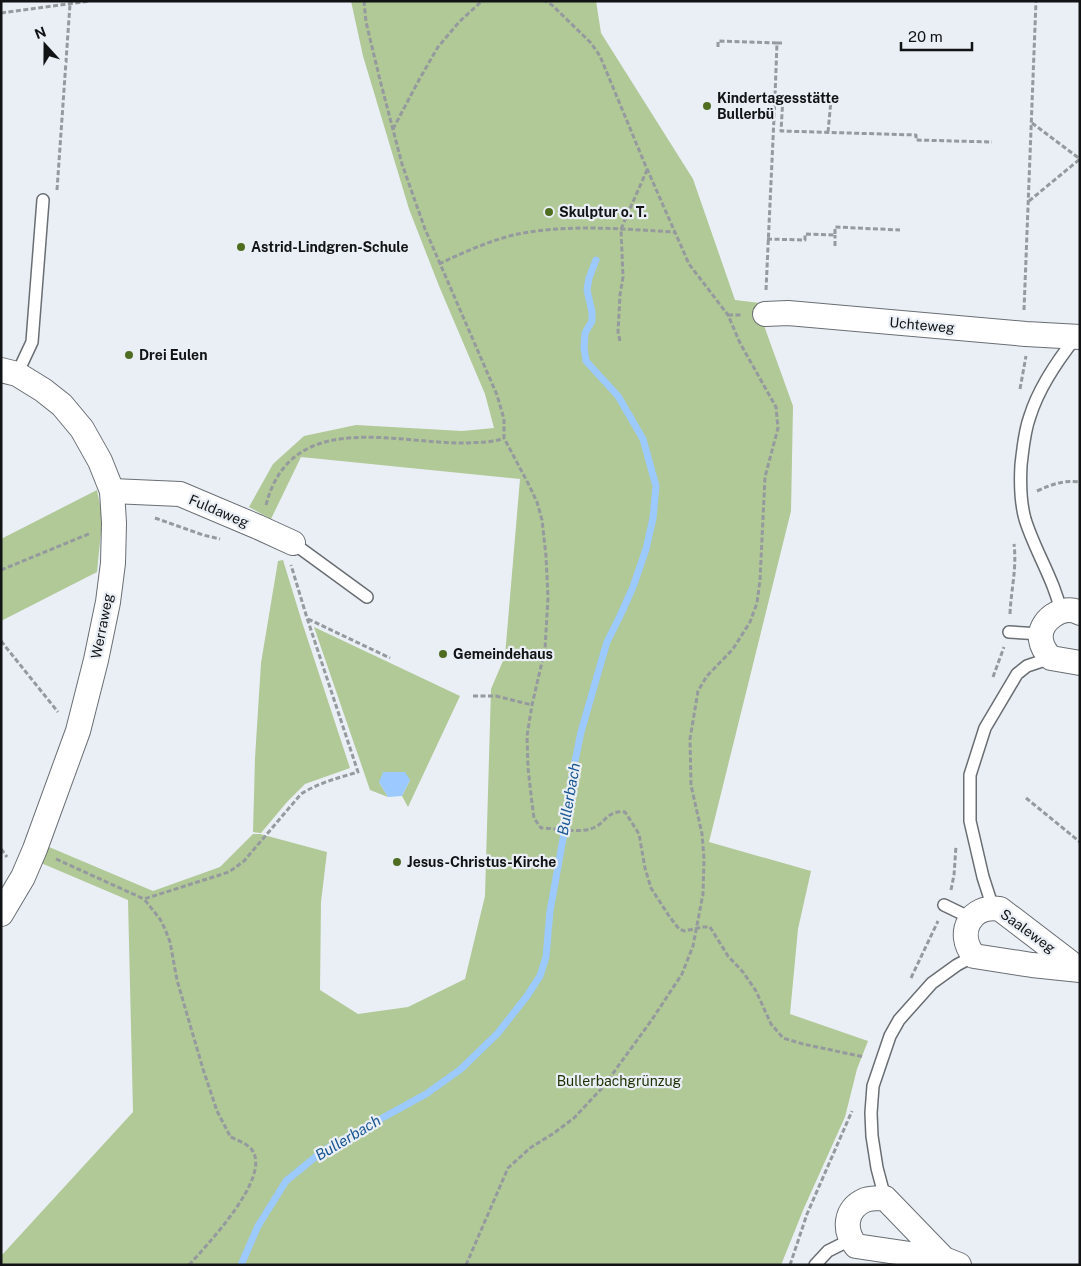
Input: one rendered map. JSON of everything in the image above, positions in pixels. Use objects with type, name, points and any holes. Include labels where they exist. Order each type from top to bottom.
[{"type":"street","name":"Uchteweg","points":[[765,314],[788,313],[1078,337]]},
{"type":"street","name":"Werraweg","points":[[1,914],[23,877],[35,849],[78,731],[108,602],[113,563],[114,523],[112,491],[100,461],[82,429],[62,404],[43,390],[9,372]]},
{"type":"street","name":"Fuldaweg","points":[[112,491],[180,494],[258,527],[291,553]]},
{"type":"street","points":[[1071,612],[1048,619],[1041,634],[1042,646],[1051,658],[1080,663]]},
{"type":"street","name":"Saaleweg","points":[[972,918],[985,909],[1000,909],[1080,970]]},
{"type":"street","points":[[972,918],[965,933],[968,949],[974,956]]},
{"type":"street","name":"Saaleweg","points":[[974,956],[1080,970]]},
{"type":"street","points":[[885,1198],[951,1262],[856,1246],[850,1240],[847,1223],[849,1215],[853,1209],[867,1200],[885,1198]]},
{"type":"lane","points":[[9,372],[32,342],[43,200]]},
{"type":"lane","points":[[1071,612],[1053,585],[1030,535],[1021,499],[1021,471],[1023,447],[1030,416],[1043,385],[1059,359],[1078,337]]},
{"type":"lane","points":[[291,553],[367,597]]},
{"type":"lane","points":[[1009,632],[1041,634]]},
{"type":"lane","points":[[993,908],[983,877],[970,821],[970,775],[985,728],[1017,674],[1027,666],[1051,658]]},
{"type":"lane","points":[[944,905],[972,918]]},
{"type":"lane","points":[[885,1198],[877,1168],[871,1114],[873,1086],[890,1036],[899,1020],[932,984],[956,965],[974,956]]},
{"type":"lane","points":[[815,1265],[828,1251],[850,1240]]},
{"type":"path","points":[[1,13],[90,1]]},
{"type":"path","points":[[364,1],[366,22],[402,164],[439,264],[500,403],[504,419],[504,438],[537,502],[542,520],[548,597],[545,649],[527,736],[528,768],[534,818],[541,828],[589,830],[596,827],[612,813],[617,811],[625,812],[639,834],[644,868],[651,888],[659,901],[679,929],[685,932],[697,928],[710,927],[728,956],[756,990],[771,1024],[783,1038],[868,1057],[866,1064]]},
{"type":"path","points":[[392,130],[438,47],[459,22],[482,1]]},
{"type":"path","points":[[466,1265],[508,1168],[530,1148],[574,1118],[603,1087],[651,1021],[682,974],[693,946],[703,894],[704,859],[702,834],[691,785],[690,739],[698,691],[708,676],[733,649],[750,622],[757,603],[760,580],[765,477],[778,428],[776,407],[740,343],[728,316],[689,264],[596,48],[552,5],[545,1]]},
{"type":"path","points":[[1020,389],[1028,346],[1024,318],[1036,1]]},
{"type":"path","points":[[718,47],[718,41],[784,44]]},
{"type":"path","points":[[765,314],[777,43]]},
{"type":"path","points":[[775,96],[831,100],[828,132]]},
{"type":"path","points":[[783,97],[781,131],[916,135],[916,140],[992,142]]},
{"type":"path","points":[[1028,202],[1080,159],[1031,123]]},
{"type":"path","points":[[620,340],[618,332],[623,277],[621,229],[647,169]]},
{"type":"path","points":[[835,246],[835,227],[900,230]]},
{"type":"path","points":[[439,264],[492,242],[517,234],[566,228],[674,232]]},
{"type":"path","points":[[768,239],[805,240],[805,234],[835,235]]},
{"type":"path","points":[[258,527],[273,484],[280,472],[296,456],[310,447],[332,440],[363,437],[450,443],[498,441],[504,438]]},
{"type":"path","points":[[1021,499],[1051,484],[1068,480],[1080,482]]},
{"type":"path","points":[[150,516],[203,535],[221,539]]},
{"type":"path","points":[[2,568],[114,523]]},
{"type":"path","points":[[990,683],[1009,632],[1010,602],[1015,567],[1013,539]]},
{"type":"path","points":[[144,899],[229,872],[238,867],[301,794],[322,783],[358,772],[307,618],[291,553]]},
{"type":"path","points":[[307,618],[390,658]]},
{"type":"path","points":[[1,641],[64,719],[78,731]]},
{"type":"path","points":[[473,696],[496,696],[532,705]]},
{"type":"path","points":[[1026,798],[1080,842]]},
{"type":"path","points":[[907,984],[928,944],[951,890],[956,842]]},
{"type":"path","points":[[35,849],[144,899],[160,919],[170,942],[184,1006],[217,1111],[229,1136],[251,1148],[256,1157],[253,1178],[246,1193],[213,1239],[190,1265]]},
{"type":"path","points":[[790,1265],[807,1214],[853,1107]]},
{"type":"green space","name":"Bullerbachgrünzug","points":[[351,1],[596,1],[601,33],[693,179],[735,300],[760,303],[762,320],[793,406],[791,511],[709,842],[811,871],[798,929],[790,1014],[868,1041],[857,1069],[845,1117],[804,1208],[781,1265],[1,1265],[1,1256],[133,1112],[128,900],[41,863],[49,847],[153,891],[220,867],[253,834],[260,834],[327,852],[321,902],[320,990],[358,1014],[408,1007],[465,979],[485,896],[491,689],[505,656],[520,479],[301,457],[271,519],[249,507],[273,464],[304,436],[356,425],[462,431],[494,428],[485,394],[439,286],[409,209],[363,56]]},
{"type":"green space","points":[[97,490],[101,510],[101,532],[97,572],[1,621],[1,539]]},
{"type":"green space","points":[[283,560],[350,768],[305,784],[261,833],[253,832],[255,758],[261,663],[278,561]]},
{"type":"green space","points":[[314,627],[460,696],[408,807],[402,796],[410,780],[379,782],[388,797],[370,790]]},
{"type":"water","points":[[383,772],[405,772],[410,780],[402,796],[388,797],[379,782]]},
{"type":"waterway","name":"Bullerbach","points":[[241,1265],[258,1226],[286,1181],[324,1150],[426,1094],[461,1069],[498,1033],[540,976],[546,957],[550,911],[581,732],[607,642],[633,587],[646,549],[653,518],[656,486],[643,439],[618,396],[586,361],[584,348],[585,333],[592,321],[587,290],[589,278],[596,260]]},
{"type":"place","name":"Kindertagesstätte Bullerbü","points":[[707,106]]},
{"type":"place","name":"Skulptur o. T.","points":[[549,212]]},
{"type":"place","name":"Astrid-Lindgren-Schule","points":[[241,247]]},
{"type":"place","name":"Drei Eulen","points":[[129,355]]},
{"type":"place","name":"Gemeindehaus","points":[[443,654]]},
{"type":"place","name":"Jesus-Christus-Kirche","points":[[397,862]]}]
